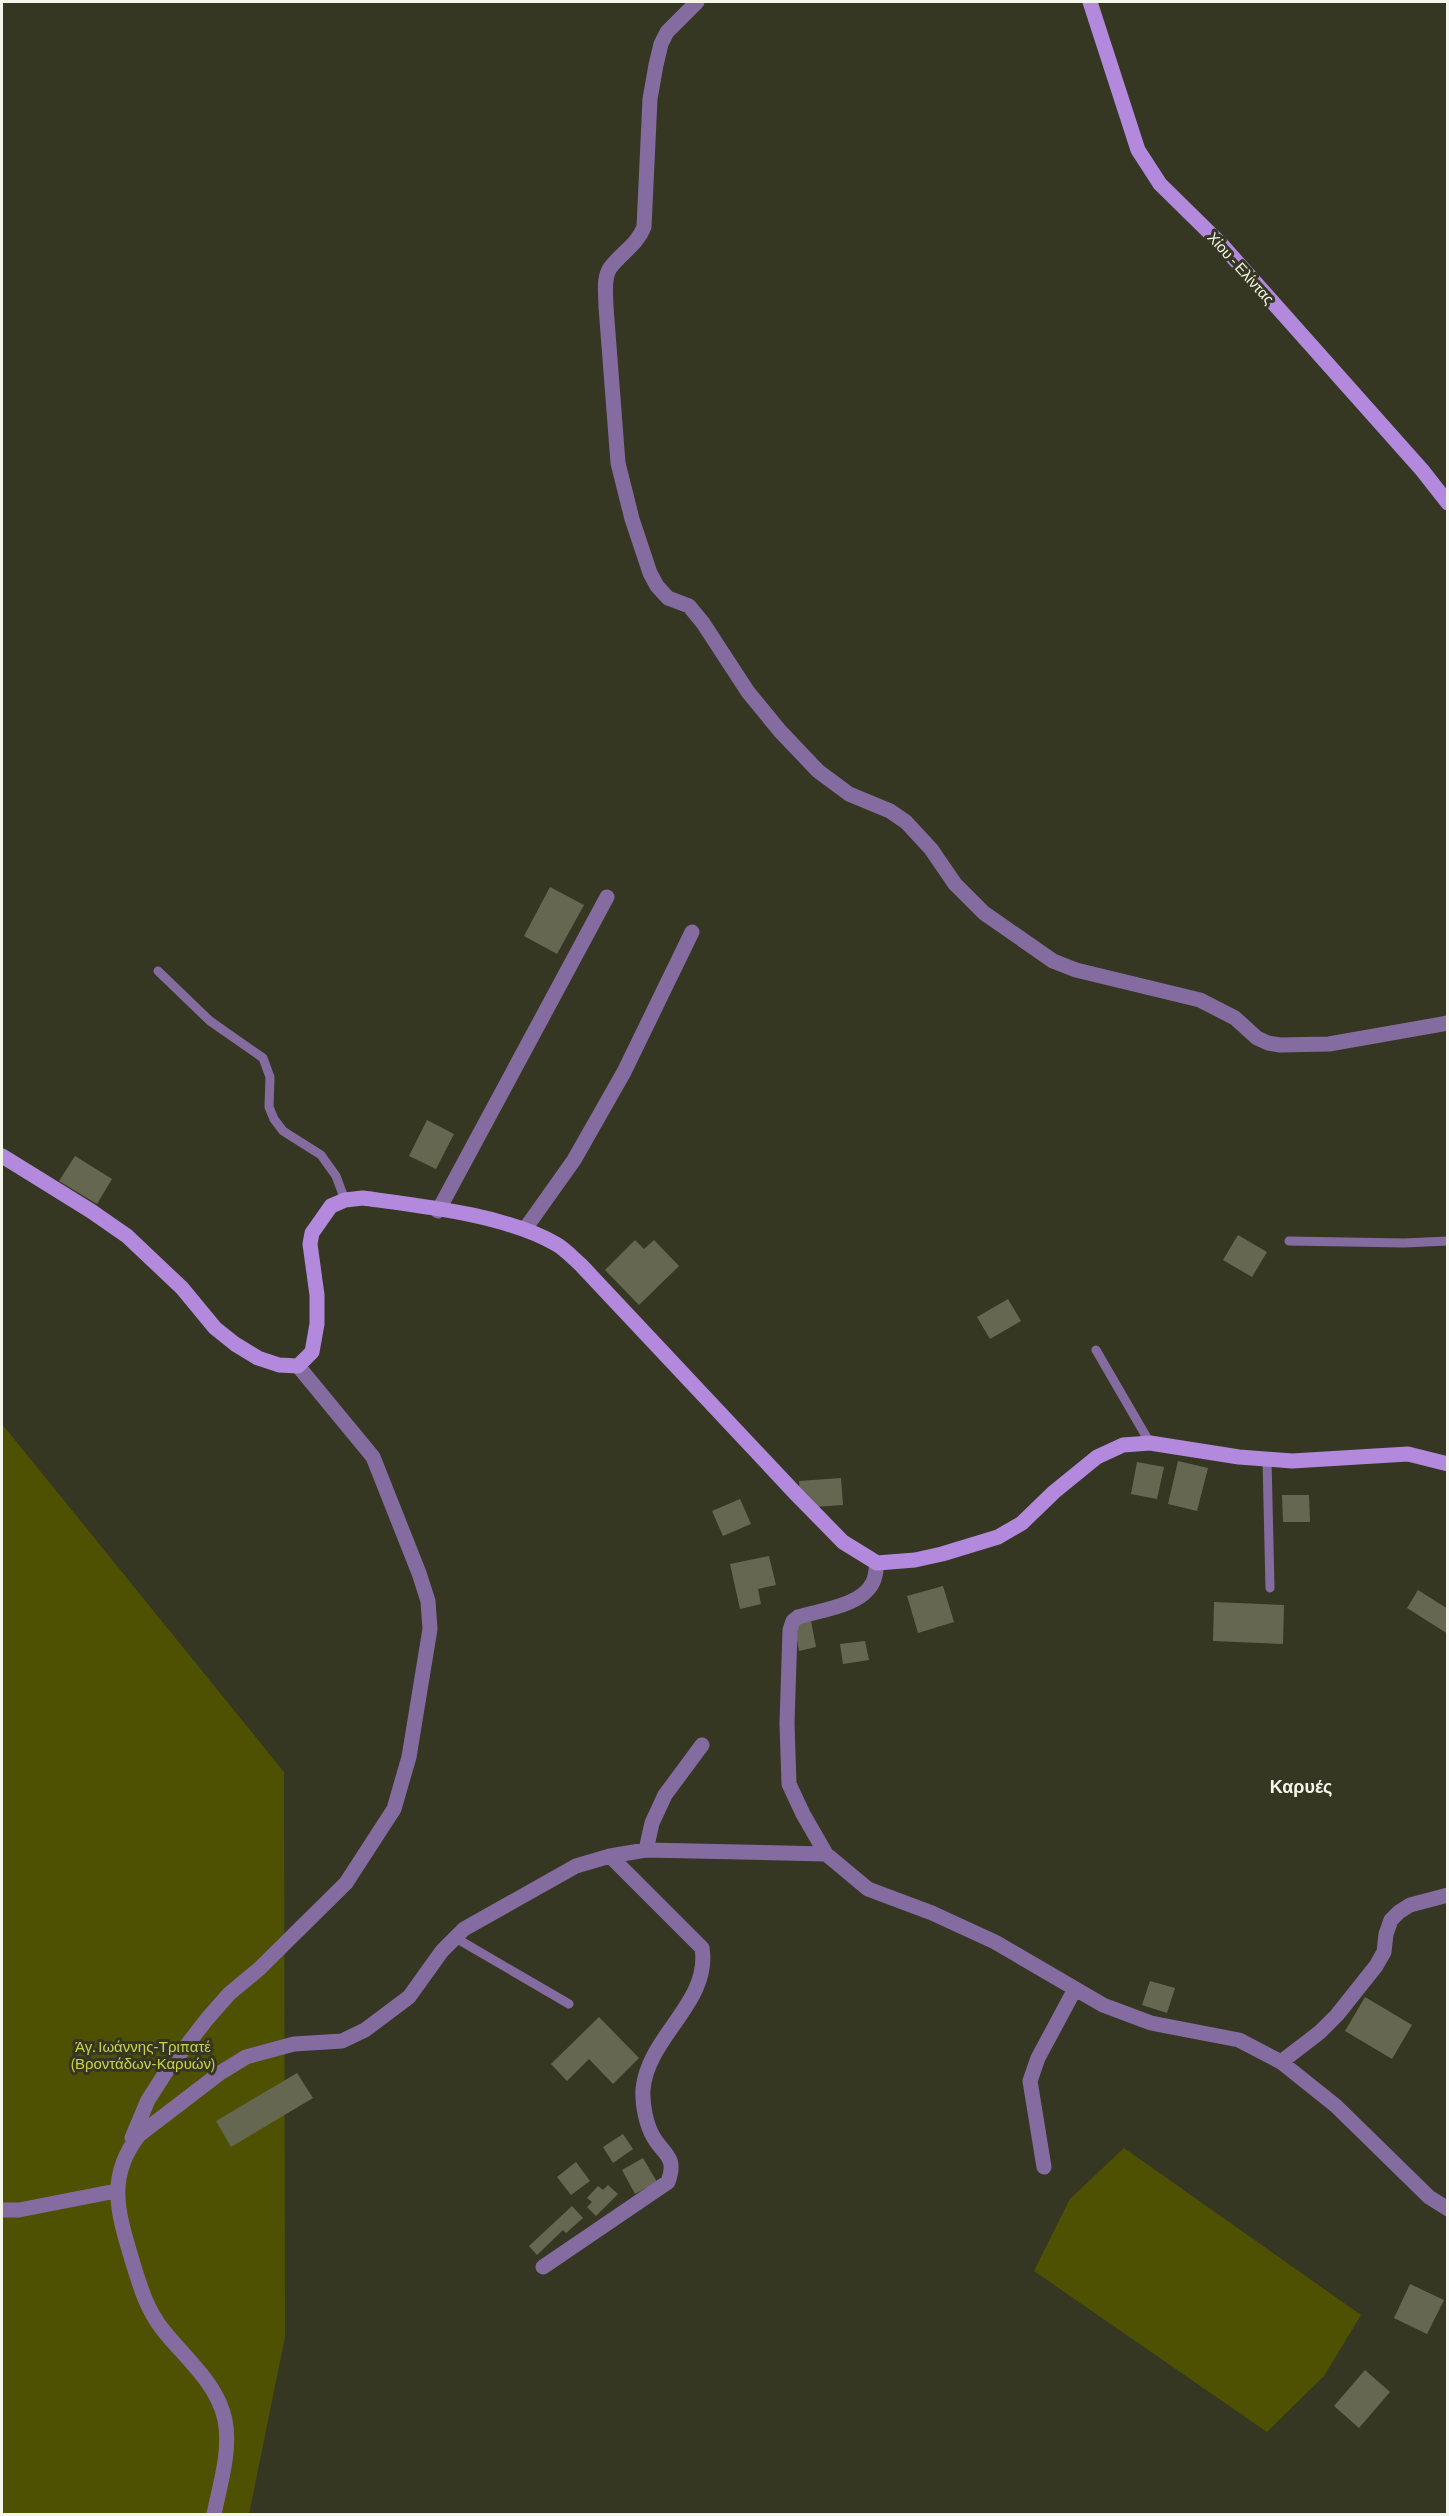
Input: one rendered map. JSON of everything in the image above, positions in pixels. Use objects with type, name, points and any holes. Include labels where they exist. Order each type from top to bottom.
[{"type":"street","points":[[697,2],[667,32],[661,44],[650,99],[644,227],[640,238],[609,269],[606,281],[618,463],[636,530],[650,573],[657,586],[668,597],[689,606],[703,622],[748,692],[780,731],[818,771],[849,794],[890,812],[906,822],[931,849],[955,884],[968,898],[1004,928],[1053,961],[1093,974],[1200,1000],[1235,1018],[1257,1038],[1280,1045],[1329,1044],[1448,1023]]},
{"type":"street","name":"Χίου - Ελίντας","points":[[1090,2],[1135,141],[1160,184],[1221,244],[1422,470],[1448,503]]},
{"type":"street","points":[[438,1211],[607,897]]},
{"type":"street","points":[[525,1229],[574,1160],[624,1072],[692,932]]},
{"type":"street","points":[[2,1156],[127,1236],[182,1288],[215,1328],[235,1344],[258,1358],[279,1365],[298,1366],[373,1457],[428,1601],[430,1629],[409,1757],[394,1809],[346,1883],[259,1969],[229,1994],[166,2072],[148,2100],[122,2163],[116,2191],[120,2225],[147,2307],[163,2330],[209,2383],[217,2396],[225,2421],[224,2470],[214,2514]]},
{"type":"street","points":[[298,1366],[312,1352],[317,1324],[317,1295],[311,1238],[331,1206],[345,1200],[363,1198],[489,1219],[525,1229],[558,1245],[581,1265],[843,1542],[877,1563],[933,1556],[971,1547],[998,1537],[1022,1523],[1054,1491],[1097,1457],[1123,1445],[1150,1443],[1187,1450],[1292,1461],[1408,1454],[1448,1464]]},
{"type":"street","points":[[877,1563],[873,1581],[865,1594],[798,1617],[793,1621],[790,1630],[787,1733],[789,1784],[802,1814],[826,1854],[868,1889],[933,1913],[995,1942],[1102,2005],[1151,2023],[1239,2040],[1281,2062],[1336,2106],[1429,2197],[1448,2209]]},
{"type":"street","points":[[646,1850],[652,1823],[665,1795],[702,1744]]},
{"type":"street","points":[[129,2148],[150,2124],[246,2057],[294,2044],[342,2041],[382,2019],[409,1997],[454,1937],[576,1866],[610,1856],[646,1850],[826,1854]]},
{"type":"street","points":[[543,2267],[668,2182],[671,2174],[669,2156],[653,2137],[644,2108],[643,2088],[653,2056],[692,1997],[701,1977],[704,1961],[702,1948],[610,1856]]},
{"type":"street","points":[[1281,2062],[1320,2032],[1337,2015],[1376,1966],[1384,1952],[1386,1934],[1391,1920],[1399,1912],[1419,1902],[1448,1895]]},
{"type":"street","points":[[1044,2167],[1030,2081],[1038,2058],[1074,1989]]},
{"type":"street","points":[[2,2210],[19,2210],[116,2191]]},
{"type":"street","points":[[1429,2197],[1448,2198]]},
{"type":"lane","points":[[158,971],[210,1021],[263,1058],[270,1077],[269,1107],[274,1119],[283,1131],[321,1155],[336,1176],[345,1200]]},
{"type":"lane","points":[[1289,1241],[1404,1243],[1448,1240]]},
{"type":"lane","points":[[1096,1350],[1150,1443]]},
{"type":"lane","points":[[1267,1459],[1270,1588]]},
{"type":"lane","points":[[454,1937],[569,2004]]},
{"type":"green space","name":"Άγ. Ιωάννης-Τριπατέ (Βροντάδων-Καρυών)","points":[[2,1424],[284,1772],[285,2337],[249,2514],[2,2514]]},
{"type":"green space","points":[[1124,2148],[1361,2315],[1324,2376],[1267,2432],[1034,2271],[1070,2199]]},
{"type":"building","points":[[550,887],[584,905],[557,954],[524,936]]},
{"type":"building","points":[[427,1120],[454,1134],[436,1169],[409,1156]]},
{"type":"building","points":[[75,1156],[112,1179],[97,1204],[59,1181]]},
{"type":"building","points":[[1238,1235],[1267,1252],[1252,1277],[1223,1260]]},
{"type":"building","points":[[635,1240],[644,1249],[654,1240],[679,1266],[639,1305],[605,1270]]},
{"type":"building","points":[[1008,1299],[1021,1321],[990,1339],[977,1317]]},
{"type":"building","points":[[1178,1461],[1208,1468],[1197,1511],[1168,1504]]},
{"type":"building","points":[[1137,1462],[1164,1467],[1157,1499],[1131,1494]]},
{"type":"building","points":[[841,1478],[843,1505],[815,1507],[814,1502],[807,1502],[800,1496],[799,1481]]},
{"type":"building","points":[[1282,1495],[1309,1495],[1310,1522],[1283,1522]]},
{"type":"building","points":[[740,1499],[751,1524],[723,1536],[712,1511]]},
{"type":"building","points":[[769,1556],[776,1585],[758,1589],[761,1604],[740,1609],[730,1564]]},
{"type":"building","points":[[943,1586],[954,1622],[918,1633],[907,1596]]},
{"type":"building","points":[[1418,1590],[1448,1609],[1448,1634],[1407,1608]]},
{"type":"building","points":[[1214,1602],[1284,1605],[1283,1644],[1213,1641]]},
{"type":"building","points":[[811,1621],[816,1647],[799,1651],[794,1624]]},
{"type":"building","points":[[865,1641],[869,1660],[843,1664],[840,1644]]},
{"type":"building","points":[[1150,1981],[1175,1988],[1167,2013],[1142,2005]]},
{"type":"building","points":[[1365,1997],[1412,2025],[1392,2059],[1345,2031]]},
{"type":"building","points":[[599,2017],[639,2058],[613,2084],[589,2059],[567,2081],[551,2064]]},
{"type":"building","points":[[297,2073],[313,2098],[231,2147],[216,2121]]},
{"type":"building","points":[[623,2134],[633,2149],[613,2163],[603,2147]]},
{"type":"building","points":[[643,2158],[657,2182],[635,2194],[622,2170]]},
{"type":"building","points":[[576,2162],[590,2181],[571,2195],[557,2177]]},
{"type":"building","points":[[608,2185],[618,2194],[596,2216],[587,2207],[592,2202],[587,2198],[598,2186],[603,2190]]},
{"type":"building","points":[[572,2206],[583,2218],[566,2233],[563,2230],[537,2255],[529,2246]]},
{"type":"building","points":[[1410,2284],[1444,2300],[1427,2334],[1394,2318]]},
{"type":"building","points":[[1365,2370],[1390,2392],[1359,2428],[1334,2406]]},
{"type":"district","name":"Καρυές","points":[[1301,1786]]}]
